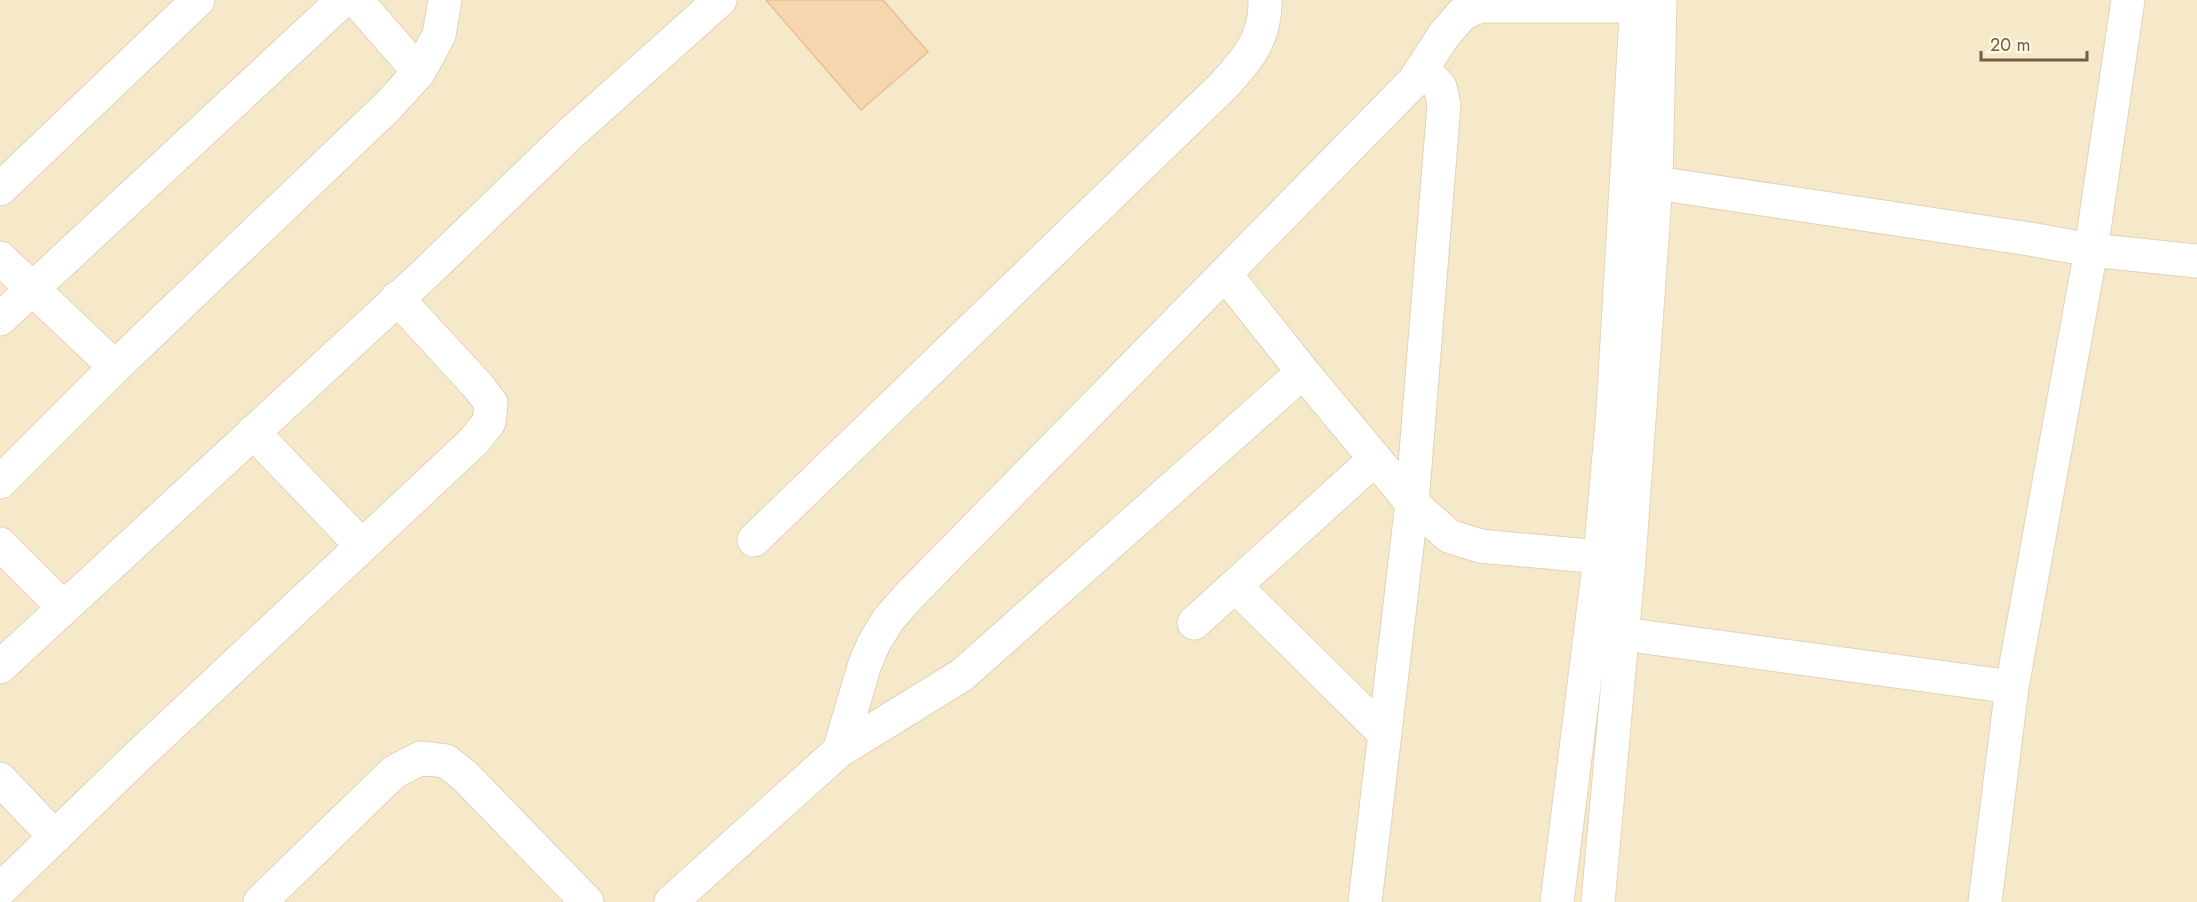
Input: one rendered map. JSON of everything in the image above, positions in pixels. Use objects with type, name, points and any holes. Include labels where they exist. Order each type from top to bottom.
[{"type":"street","points":[[0,189],[198,0]]},
{"type":"street","points":[[0,319],[343,0]]},
{"type":"street","points":[[356,0],[419,72]]},
{"type":"street","points":[[0,482],[115,367],[388,106],[419,72],[439,35],[446,0]]},
{"type":"street","points":[[0,667],[569,135],[720,0]]},
{"type":"street","points":[[754,540],[1222,87],[1246,60],[1260,38],[1265,14],[1265,0]]},
{"type":"street","points":[[1986,902],[2012,687],[2091,250],[2128,0]]},
{"type":"street","points":[[839,751],[866,664],[874,643],[888,620],[916,588],[1414,81],[1444,35],[1462,14],[1480,3],[1644,2]]},
{"type":"street","points":[[1557,902],[1600,557],[1627,412],[1656,183],[1644,2]]},
{"type":"street","points":[[1598,902],[1623,634],[1627,412],[1644,2]]},
{"type":"street","points":[[1365,902],[1412,503],[1444,104],[1440,87],[1430,76],[1414,81]]},
{"type":"street","points":[[1656,183],[2091,250],[2197,261]]},
{"type":"street","points":[[0,258],[115,367]]},
{"type":"street","points":[[1225,274],[1412,503],[1449,536],[1480,546],[1600,557]]},
{"type":"street","points":[[0,890],[474,441],[489,422],[491,403],[397,298]]},
{"type":"street","points":[[671,902],[839,751],[962,675],[1303,372]]},
{"type":"street","points":[[253,432],[362,546]]},
{"type":"street","points":[[1194,623],[1375,459]]},
{"type":"street","points":[[0,544],[63,607]]},
{"type":"street","points":[[1235,586],[1385,734]]},
{"type":"street","points":[[1623,634],[2012,687]]},
{"type":"street","points":[[260,902],[394,772],[421,758],[446,761],[465,776],[587,902]]},
{"type":"street","points":[[0,779],[55,837]]},
{"type":"shaded area","points":[[0,0],[2197,0],[2197,902],[0,902]]},
{"type":"building","points":[[766,0],[883,0],[928,52],[861,110]]}]
